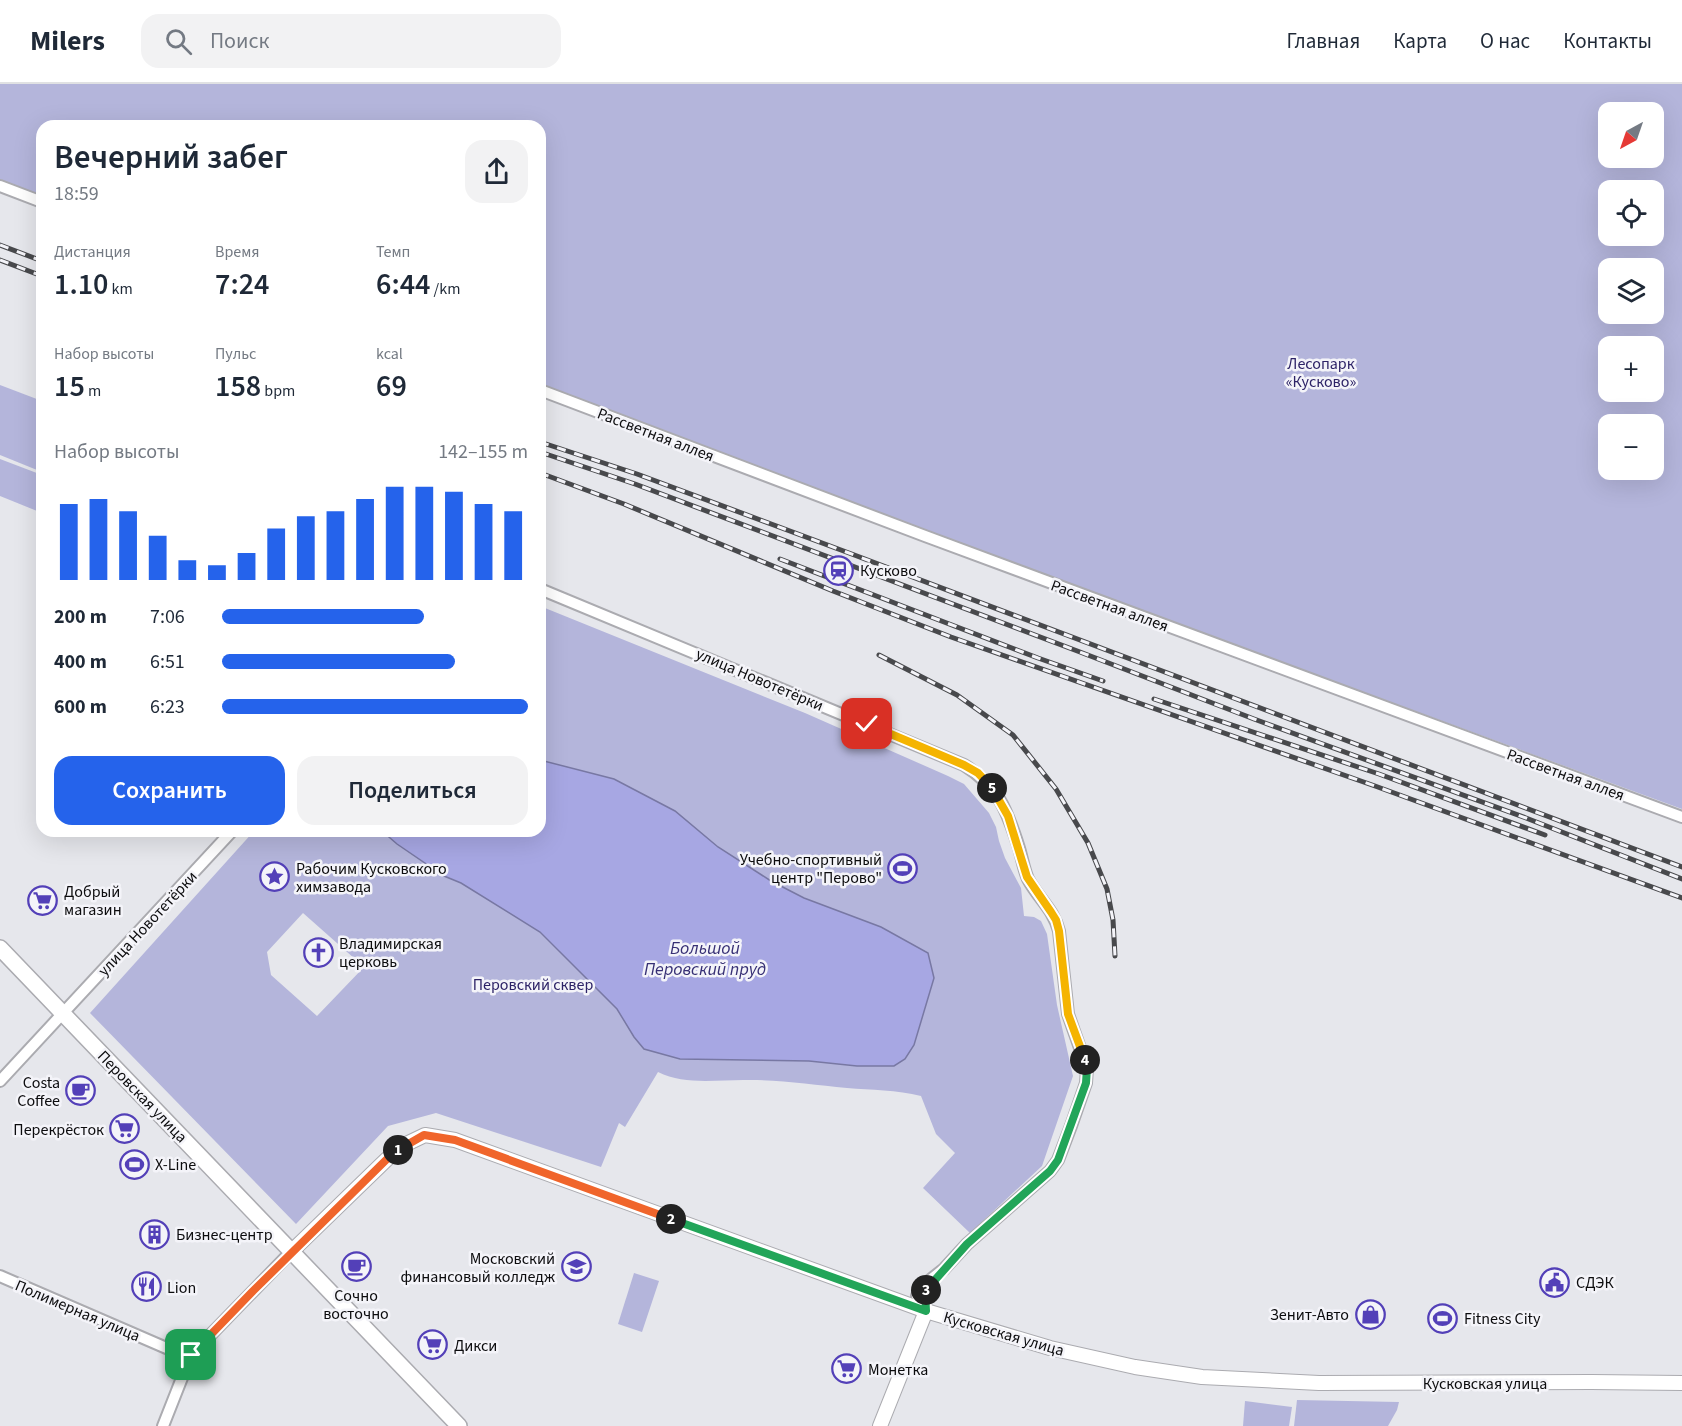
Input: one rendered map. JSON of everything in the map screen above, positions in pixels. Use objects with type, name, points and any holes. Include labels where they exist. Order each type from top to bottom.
[{"type":"main road","name":"Перовская улица","points":[[0,948],[459,1426]]},
{"type":"street","points":[[0,186],[36,200]]},
{"type":"street","name":"Рассветная аллея","points":[[546,392],[960,549],[1682,817]]},
{"type":"street","name":"улица Новотетёрки","points":[[546,591],[964,765],[978,773],[998,797],[1008,816],[1027,877],[1056,920],[1068,1014],[1087,1068],[1086,1083],[1058,1160],[1050,1171],[967,1244],[944,1269],[920,1288],[918,1296],[926,1311]]},
{"type":"street","name":"улица Новотетёрки","points":[[0,1081],[226,837]]},
{"type":"street","name":"Кусковская улица","points":[[291,1252],[386,1160],[402,1146],[424,1135],[455,1140],[926,1311],[1050,1348],[1135,1367],[1202,1377],[1319,1383],[1682,1383]]},
{"type":"street","points":[[163,1426],[191,1355],[291,1252]]},
{"type":"street","name":"Полимерная улица","points":[[0,1276],[171,1350],[191,1355]]},
{"type":"street","points":[[880,1426],[926,1311]]},
{"type":"green space","name":"Лесопарк «Кусково»","points":[[0,84],[1682,84],[1682,809],[983,553],[546,388],[546,120],[36,120],[36,197],[0,183]]},
{"type":"green space","points":[[0,385],[36,399],[36,470],[0,455]]},
{"type":"green space","points":[[0,459],[36,473],[36,511],[0,496]]},
{"type":"green space","name":"Перовский сквер","points":[[546,608],[805,713],[964,784],[989,813],[996,827],[1005,858],[1021,888],[1024,916],[1034,917],[1041,921],[1047,934],[1057,1005],[1073,1076],[1042,1166],[970,1233],[923,1188],[955,1153],[936,1134],[921,1096],[893,1091],[775,1081],[680,1079],[658,1072],[625,1127],[619,1123],[601,1167],[436,1113],[388,1126],[296,1224],[90,1013],[249,837],[546,837]],"holes":[[[303,913],[364,967],[317,1016],[271,975],[267,952]]]},
{"type":"green space","points":[[634,1273],[659,1281],[642,1332],[618,1324]]},
{"type":"green space","points":[[1297,1400],[1399,1402],[1388,1426],[1294,1426]]},
{"type":"green space","points":[[1245,1401],[1292,1407],[1289,1426],[1243,1426]]},
{"type":"water","name":"Большой Перовский пруд","points":[[546,762],[614,779],[675,811],[718,847],[771,881],[804,898],[881,927],[928,953],[934,978],[914,1045],[905,1059],[894,1066],[857,1066],[809,1061],[680,1059],[644,1049],[617,1009],[540,932],[461,883],[444,876],[389,837],[546,837]]},
{"type":"railway","points":[[0,245],[36,259]]},
{"type":"railway","points":[[0,260],[36,274]]},
{"type":"railway","points":[[546,444],[637,474],[1682,867]]},
{"type":"railway","points":[[546,454],[635,484],[1254,719],[1526,818],[1682,879]]},
{"type":"railway","points":[[546,475],[624,504],[833,591],[951,637],[1375,786],[1682,898]]},
{"type":"railway","points":[[780,559],[1103,681]]},
{"type":"railway","points":[[879,655],[957,695],[1013,735],[1056,789],[1088,843],[1107,889],[1113,920],[1115,956]]},
{"type":"railway","points":[[1154,699],[1379,774],[1545,835]]},
{"type":"place","name":"Кусково","points":[[839,570]]},
{"type":"place","name":"Учебно-спортивный центр \"Перово\"","points":[[903,868]]},
{"type":"place","name":"Рабочим Кусковского химзавода","points":[[275,877]]},
{"type":"place","name":"Добрый магазин","points":[[43,900]]},
{"type":"place","name":"Владимирская церковь","points":[[318,952]]},
{"type":"place","name":"Costa Coffee","points":[[81,1091]]},
{"type":"place","name":"Перекрёсток","points":[[125,1129]]},
{"type":"place","name":"X-Line","points":[[134,1164]]},
{"type":"place","name":"Бизнес-центр","points":[[155,1234]]},
{"type":"place","name":"Сочно восточно","points":[[356,1267]]},
{"type":"place","name":"Московский финансовый колледж","points":[[576,1267]]},
{"type":"place","name":"СДЭК","points":[[1555,1282]]},
{"type":"place","name":"Lion","points":[[146,1287]]},
{"type":"place","name":"Зенит-Авто","points":[[1370,1314]]},
{"type":"place","name":"Fitness City","points":[[1443,1318]]},
{"type":"place","name":"Дикси","points":[[433,1345]]},
{"type":"place","name":"Монетка","points":[[847,1369]]},
{"type":"route","points":[[191,1355],[386,1160],[402,1146],[424,1135],[455,1140],[926,1311],[925,1292],[944,1269],[967,1244],[1050,1171],[1058,1160],[1086,1083],[1087,1068],[1068,1014],[1056,920],[1027,877],[1016,837],[998,797],[978,773],[964,765],[867,724]]}]
